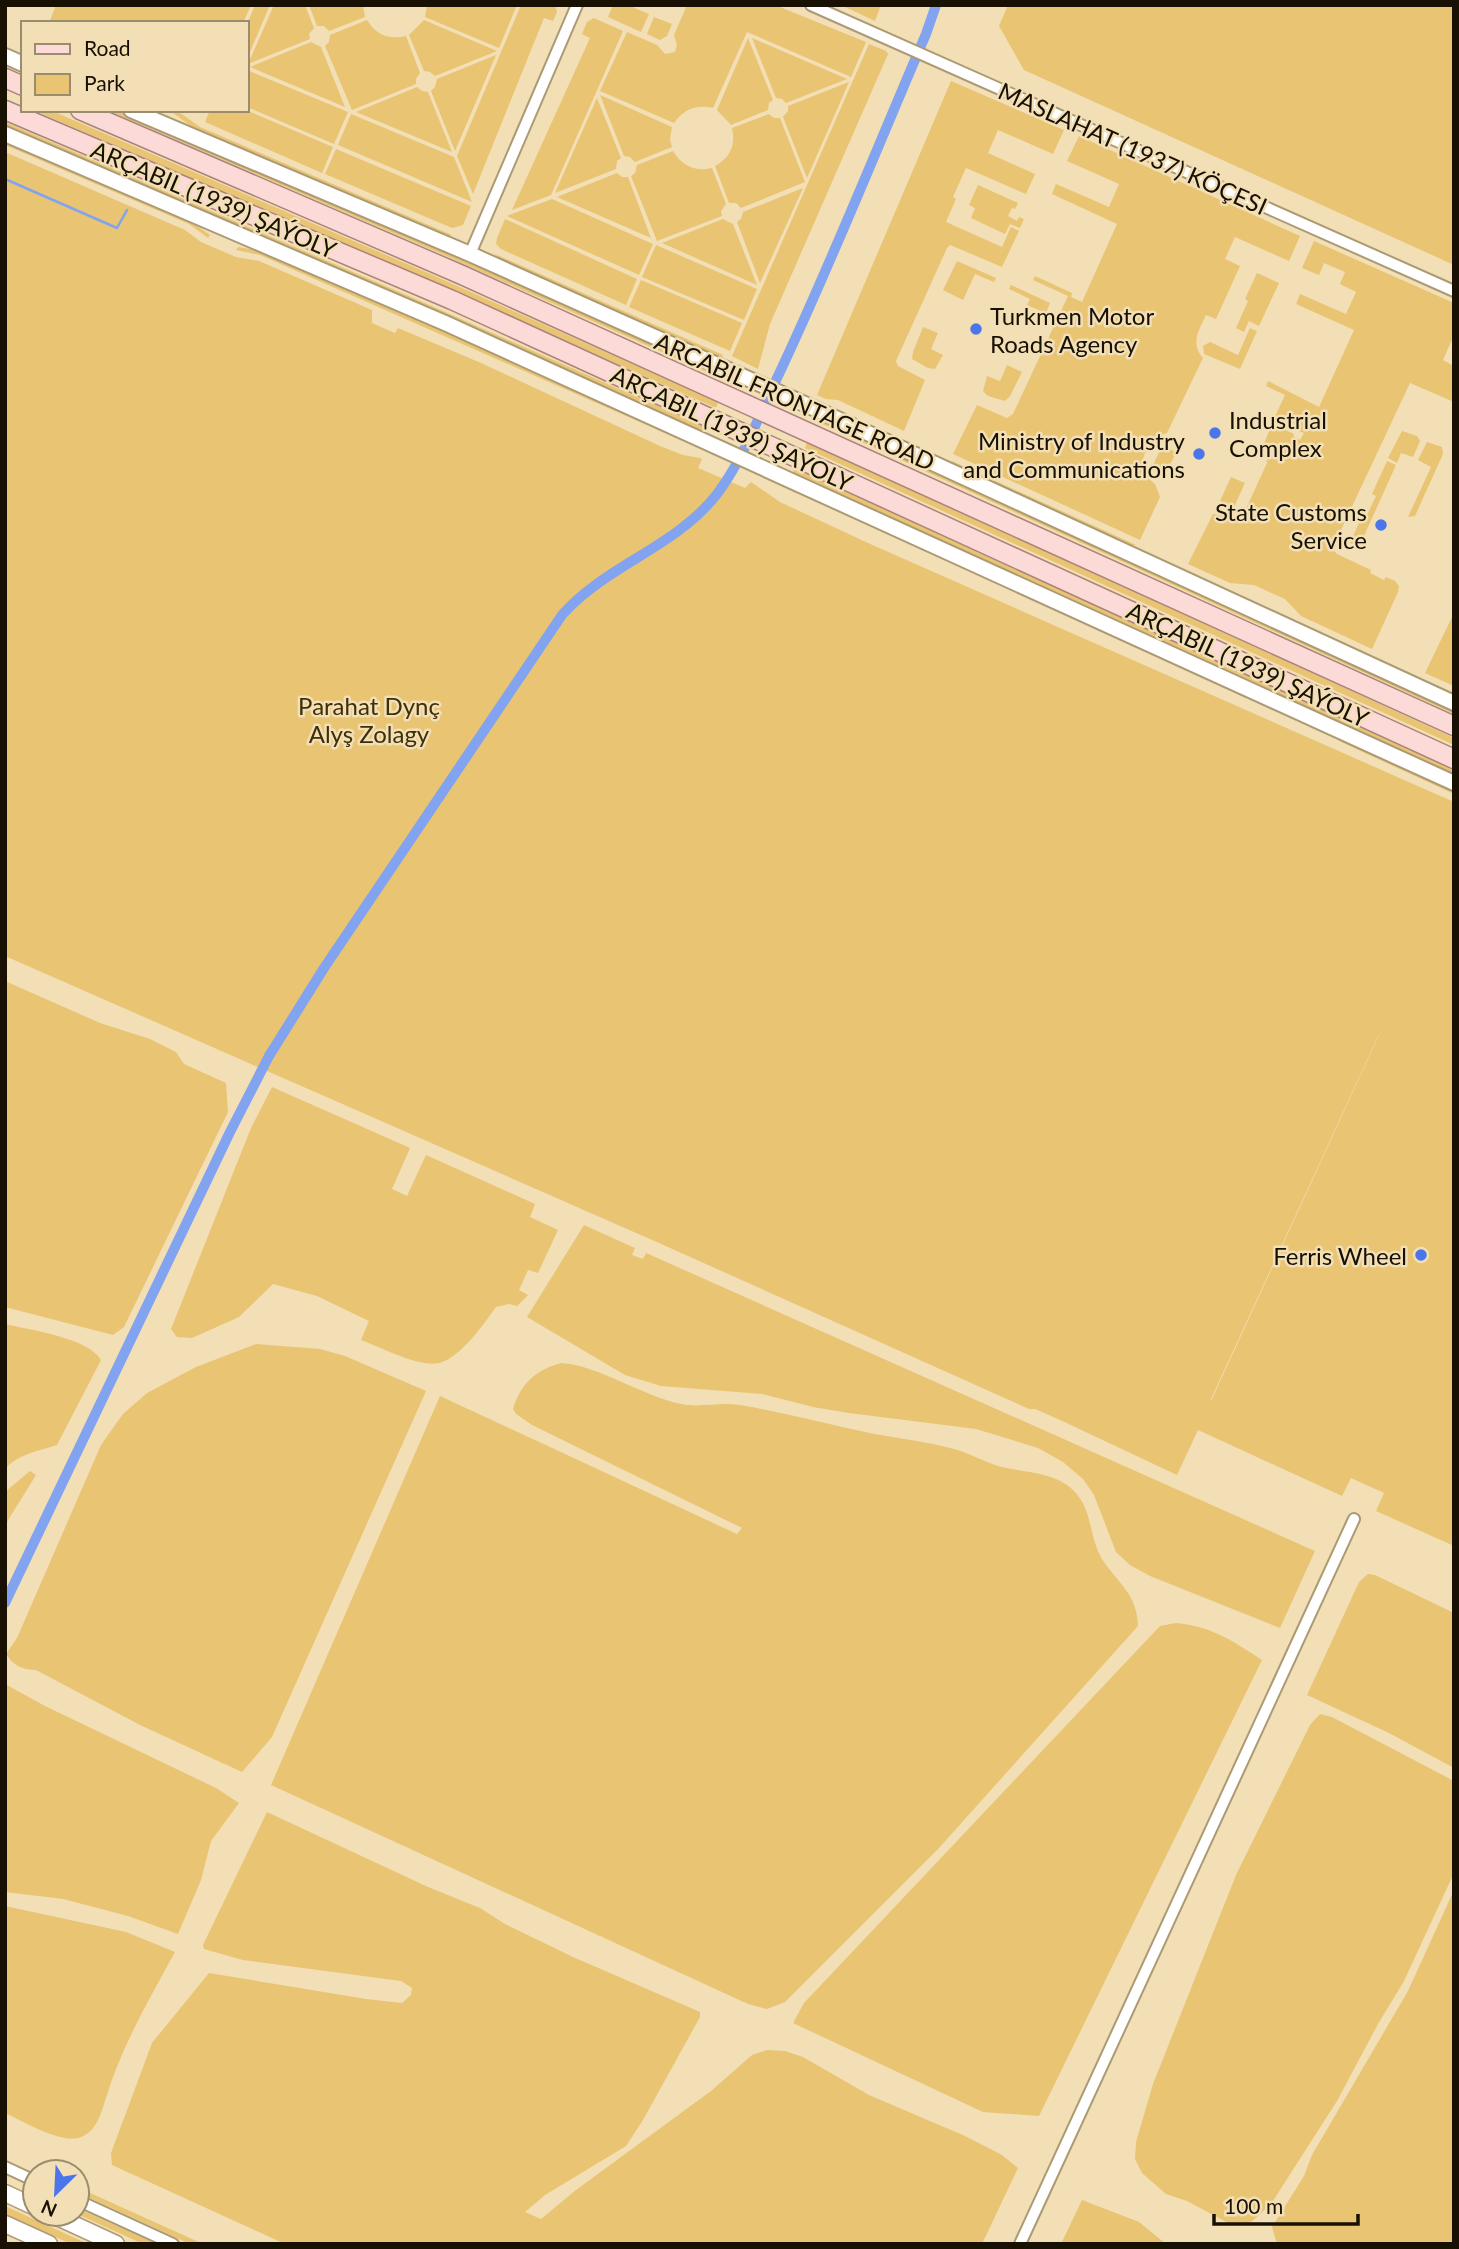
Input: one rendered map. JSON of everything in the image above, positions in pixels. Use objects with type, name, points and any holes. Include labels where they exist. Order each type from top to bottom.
[{"type":"main road","points":[[5,78],[21,85]]},
{"type":"main road","name":"ARÇABIL (1939) ŞAÝOLY","points":[[5,110],[452,300],[1454,759]]},
{"type":"main road","name":"ARÇABIL (1939) ŞAÝOLY","points":[[85,112],[462,275],[1454,726]]},
{"type":"main road","points":[[5,2193],[21,2200]]},
{"type":"main road","points":[[5,2224],[49,2244]]},
{"type":"main road","points":[[81,2228],[116,2244]]},
{"type":"street","points":[[470,254],[577,5]]},
{"type":"street","name":"MASLAHAT (1937) KÖÇESI","points":[[811,5],[1454,291]]},
{"type":"street","points":[[5,56],[21,63]]},
{"type":"street","name":"ARCABIL FRONTAGE ROAD","points":[[136,112],[470,254],[820,411],[1454,703]]},
{"type":"street","points":[[5,134],[445,323],[1454,783]]},
{"type":"street","points":[[1020,2244],[1354,1518]]},
{"type":"street","points":[[5,2167],[21,2174]]},
{"type":"street","points":[[91,2206],[173,2244]]},
{"type":"green space","points":[[56,5],[251,5],[244,21],[50,21]]},
{"type":"green space","points":[[255,5],[270,5],[248,57],[248,22]]},
{"type":"green space","points":[[274,5],[305,5],[314,28],[309,34],[310,39],[248,64]]},
{"type":"green space","points":[[309,5],[363,5],[365,17],[329,31],[324,26],[317,26]]},
{"type":"green space","points":[[427,5],[517,5],[499,48],[425,17]]},
{"type":"green space","points":[[521,5],[555,5],[557,12],[553,21],[544,18],[473,194],[457,156]]},
{"type":"green space","points":[[613,5],[628,5],[649,14],[641,32],[608,17]]},
{"type":"green space","points":[[687,5],[775,5],[866,42],[851,77],[747,32],[713,108],[691,109],[674,123],[600,91],[627,32],[657,45],[665,54],[675,52],[677,45],[674,35]]},
{"type":"green space","points":[[841,5],[881,5],[875,21]]},
{"type":"green space","points":[[1008,5],[1454,5],[1454,265],[1024,70],[999,26]]},
{"type":"green space","points":[[654,17],[672,24],[667,36],[660,40],[647,34]]},
{"type":"green space","points":[[594,18],[623,31],[551,195],[512,210],[590,38],[582,34],[587,22]]},
{"type":"green space","points":[[367,20],[374,29],[384,35],[406,36],[420,73],[416,84],[352,110],[325,46],[330,35]]},
{"type":"green space","points":[[424,20],[497,51],[435,76],[424,71],[409,35]]},
{"type":"green space","points":[[748,38],[773,100],[769,103],[768,110],[731,125],[717,110]]},
{"type":"green space","points":[[752,38],[847,79],[786,103],[776,98]]},
{"type":"green space","points":[[311,42],[321,47],[345,107],[250,67]]},
{"type":"green space","points":[[869,44],[888,54],[770,324],[758,369],[732,356]]},
{"type":"green space","points":[[496,55],[455,151],[431,91],[437,79]]},
{"type":"green space","points":[[248,70],[348,112],[334,144],[248,107]]},
{"type":"green space","points":[[951,81],[1064,130],[1053,154],[998,130],[988,153],[1035,174],[1026,194],[966,168],[953,197],[956,199],[946,222],[1002,247],[1011,227],[1019,231],[1002,267],[950,245],[947,248],[896,361],[898,366],[925,380],[904,431],[838,400],[817,395]]},
{"type":"green space","points":[[849,82],[807,178],[783,117],[788,106]]},
{"type":"green space","points":[[417,87],[428,92],[452,152],[356,112]]},
{"type":"green space","points":[[600,95],[672,127],[672,147],[635,162],[624,156]]},
{"type":"green space","points":[[597,98],[621,158],[617,161],[616,169],[555,193]]},
{"type":"green space","points":[[248,111],[333,147],[322,173],[205,122],[209,112]]},
{"type":"green space","points":[[38,112],[55,112],[435,276],[718,402],[716,408],[433,282]]},
{"type":"green space","points":[[112,112],[121,112],[731,378],[729,382],[444,255]]},
{"type":"green space","points":[[179,112],[200,127],[452,235],[446,237],[198,131],[173,113]]},
{"type":"green space","points":[[351,114],[454,157],[472,202],[338,145]]},
{"type":"green space","points":[[769,114],[780,118],[805,182],[741,208],[736,203],[729,203],[715,166],[725,159],[731,150],[732,128]]},
{"type":"green space","points":[[5,122],[707,428],[705,432],[5,127]]},
{"type":"green space","points":[[1079,136],[1300,236],[1289,261],[1235,237],[1225,259],[1240,266],[1216,319],[1206,315],[1199,331],[1196,342],[1203,358],[1167,433],[1152,443],[1143,460],[1142,473],[1155,484],[1160,497],[1140,540],[953,454],[977,405],[1007,418],[1013,414],[1068,296],[1033,280],[1035,276],[1072,293],[1071,297],[1082,302],[1117,224],[1052,194],[1056,184],[1109,207],[1119,184],[1067,161]]},
{"type":"green space","points":[[5,141],[190,221],[210,235],[208,238],[189,224],[5,145]]},
{"type":"green space","points":[[336,149],[471,206],[463,225],[452,228],[325,174]]},
{"type":"green space","points":[[673,151],[680,161],[690,167],[712,168],[726,204],[721,211],[722,216],[657,241],[631,176],[637,165]]},
{"type":"green space","name":"Parahat Dynç Alyş Zolagy","points":[[5,152],[185,230],[201,242],[236,257],[259,261],[372,310],[372,323],[395,333],[398,328],[481,363],[660,446],[700,458],[702,459],[698,468],[745,488],[751,482],[780,502],[868,543],[1454,802],[1454,1546],[1376,1511],[1384,1493],[1351,1478],[1342,1496],[1198,1430],[1177,1475],[1058,1419],[1029,1409],[659,1243],[5,956]],"holes":[[[1379,1034],[1211,1401],[1211,1399]]]},
{"type":"green space","points":[[617,173],[628,177],[651,238],[557,197]]},
{"type":"green space","points":[[978,185],[1018,203],[1008,216],[1017,221],[1019,217],[1024,219],[1020,228],[1010,224],[1005,234],[971,218],[975,208],[969,205]]},
{"type":"green space","points":[[803,188],[760,283],[737,222],[743,212]]},
{"type":"green space","points":[[552,199],[653,244],[639,275],[507,216]]},
{"type":"green space","points":[[505,219],[637,279],[626,305],[501,249],[496,244]]},
{"type":"green space","points":[[723,219],[733,224],[757,285],[662,243]]},
{"type":"green space","points":[[1314,241],[1454,303],[1454,335],[1443,360],[1454,366],[1454,402],[1410,383],[1334,545],[1333,550],[1337,554],[1371,570],[1370,573],[1384,580],[1386,577],[1395,581],[1399,586],[1372,649],[1301,616],[1285,599],[1254,585],[1230,583],[1188,564],[1213,514],[1237,517],[1245,511],[1267,463],[1263,446],[1272,424],[1294,434],[1293,436],[1300,440],[1304,433],[1273,421],[1285,395],[1266,386],[1268,381],[1319,407],[1354,330],[1296,304],[1300,294],[1346,314],[1356,292],[1340,284],[1345,272],[1324,263],[1319,275],[1302,268]]},
{"type":"green space","points":[[656,245],[757,289],[744,320],[642,277]]},
{"type":"green space","points":[[238,247],[262,251],[419,319],[684,438],[683,441],[260,255],[236,250]]},
{"type":"green space","points":[[495,254],[723,355],[721,359],[502,261]]},
{"type":"green space","points":[[957,261],[996,278],[994,282],[975,274],[963,300],[943,290]]},
{"type":"green space","points":[[1257,273],[1279,283],[1259,326],[1249,321],[1244,332],[1236,328]]},
{"type":"green space","points":[[641,280],[742,323],[730,351],[629,307]]},
{"type":"green space","points":[[1011,285],[1050,303],[1046,313],[1027,305],[1030,299],[1009,289]]},
{"type":"green space","points":[[923,327],[938,333],[931,349],[943,355],[935,369],[912,359]]},
{"type":"green space","points":[[1250,328],[1257,331],[1240,369],[1204,354],[1203,346],[1210,342],[1238,355]]},
{"type":"green space","points":[[1007,365],[1022,372],[1010,396],[1005,401],[988,396],[983,391],[987,376],[1000,381]]},
{"type":"green space","points":[[818,418],[1454,710],[1454,714],[816,421]]},
{"type":"green space","points":[[1402,431],[1417,436],[1420,441],[1413,457],[1401,453],[1397,463],[1388,458]]},
{"type":"green space","points":[[807,442],[1454,738],[1454,745],[805,448]]},
{"type":"green space","points":[[1427,442],[1442,447],[1443,454],[1415,516],[1408,517],[1431,467],[1418,460]]},
{"type":"green space","points":[[1162,446],[1176,452],[1165,476],[1151,469]]},
{"type":"green space","points":[[952,461],[1136,545],[1126,546],[954,466]]},
{"type":"green space","points":[[1387,461],[1396,465],[1359,547],[1350,543],[1362,516],[1366,517],[1376,496],[1372,494]]},
{"type":"green space","points":[[795,468],[1454,770],[1454,775],[793,472]]},
{"type":"green space","points":[[1231,477],[1245,483],[1234,507],[1220,501]]},
{"type":"green space","points":[[797,488],[1248,696],[1246,698],[795,491]]},
{"type":"green space","points":[[1454,613],[1454,686],[1425,673]]},
{"type":"green space","points":[[1339,741],[1353,744],[1454,791],[1454,794]]},
{"type":"green space","points":[[5,981],[100,1023],[150,1039],[176,1052],[184,1064],[226,1083],[228,1112],[124,1327],[113,1335],[5,1307]]},
{"type":"green space","points":[[272,1087],[410,1148],[392,1189],[407,1196],[426,1155],[535,1204],[530,1217],[558,1230],[538,1273],[528,1270],[519,1290],[528,1295],[517,1306],[509,1304],[496,1307],[463,1348],[447,1360],[431,1364],[411,1360],[361,1340],[369,1321],[317,1296],[273,1284],[239,1317],[192,1338],[177,1337],[171,1329],[251,1128]]},
{"type":"green space","points":[[584,1225],[635,1248],[632,1255],[643,1259],[646,1253],[1315,1551],[1280,1628],[1150,1576],[1130,1565],[1116,1552],[1094,1495],[1083,1479],[1063,1462],[1038,1448],[976,1429],[849,1413],[762,1394],[661,1386],[625,1375],[527,1317]]},
{"type":"green space","points":[[5,1324],[72,1341],[94,1352],[101,1360],[57,1445],[22,1456],[5,1469]]},
{"type":"green space","points":[[256,1344],[320,1349],[345,1356],[426,1391],[272,1737],[242,1772],[140,1725],[36,1670],[18,1666],[6,1654],[17,1638],[101,1445],[123,1414],[147,1393],[196,1367]]},
{"type":"green space","points":[[561,1363],[590,1369],[681,1404],[733,1404],[771,1411],[943,1446],[998,1466],[1056,1479],[1080,1498],[1099,1553],[1135,1606],[1138,1626],[939,1848],[785,2002],[767,2009],[748,2004],[271,1785],[440,1396],[737,1534],[742,1528],[532,1425],[516,1414],[513,1409],[525,1385],[544,1369]]},
{"type":"green space","points":[[30,1471],[36,1475],[5,1525],[5,1492]]},
{"type":"green space","points":[[1368,1574],[1454,1613],[1454,1768],[1389,1733],[1307,1695],[1359,1582]]},
{"type":"green space","points":[[1176,1623],[1211,1631],[1262,1660],[1039,2116],[983,2112],[793,2023],[804,2003],[1160,1626]]},
{"type":"green space","points":[[5,1684],[216,1788],[239,1803],[211,1841],[201,1880],[178,1934],[128,1916],[63,1899],[5,1892]]},
{"type":"green space","points":[[1320,1714],[1332,1717],[1454,1781],[1454,1873],[1404,1981],[1337,2101],[1271,2204],[1249,2224],[1232,2225],[1187,2201],[1166,2194],[1142,2173],[1135,2159],[1136,2142],[1153,2084],[1236,1875],[1310,1725]]},
{"type":"green space","points":[[267,1812],[428,1887],[480,1908],[505,1924],[573,1957],[700,2012],[700,2017],[626,2146],[545,2195],[525,2212],[541,2219],[576,2190],[711,2091],[752,2055],[767,2050],[785,2051],[803,2057],[869,2095],[965,2136],[1002,2155],[1018,2168],[982,2244],[285,2244],[112,2165],[111,2153],[152,2043],[209,1973],[402,2003],[411,1995],[412,1988],[401,1981],[243,1960],[204,1949],[203,1945]]},
{"type":"green space","points":[[1454,1890],[1454,2244],[1282,2244],[1276,2241],[1272,2227],[1304,2176],[1312,2155],[1408,1991]]},
{"type":"green space","points":[[5,1906],[126,1932],[175,1952],[128,2041],[98,2121],[81,2137],[73,2139],[53,2135],[5,2113]]},
{"type":"green space","points":[[91,2193],[203,2244],[190,2244],[91,2198]]},
{"type":"green space","points":[[1082,2200],[1139,2222],[1166,2244],[1061,2244]]},
{"type":"green space","points":[[5,2206],[21,2213],[21,2221],[5,2214]]},
{"type":"green space","points":[[91,2214],[156,2244],[143,2244],[91,2220]]},
{"type":"green space","points":[[36,2228],[53,2228],[88,2244],[71,2244]]},
{"type":"waterway","points":[[5,1603],[230,1132],[269,1056],[324,968],[562,615],[599,582],[682,528],[717,494],[735,467],[817,291],[936,5]]},
{"type":"waterway","points":[[5,179],[117,228],[127,210]]},
{"type":"place","name":"Turkmen Motor Roads Agency","points":[[976,329]]},
{"type":"place","name":"Industrial Complex","points":[[1215,433]]},
{"type":"place","name":"Ministry of Industry and Communications","points":[[1199,454]]},
{"type":"place","name":"State Customs Service","points":[[1381,525]]},
{"type":"place","name":"Ferris Wheel","points":[[1421,1255]]}]
